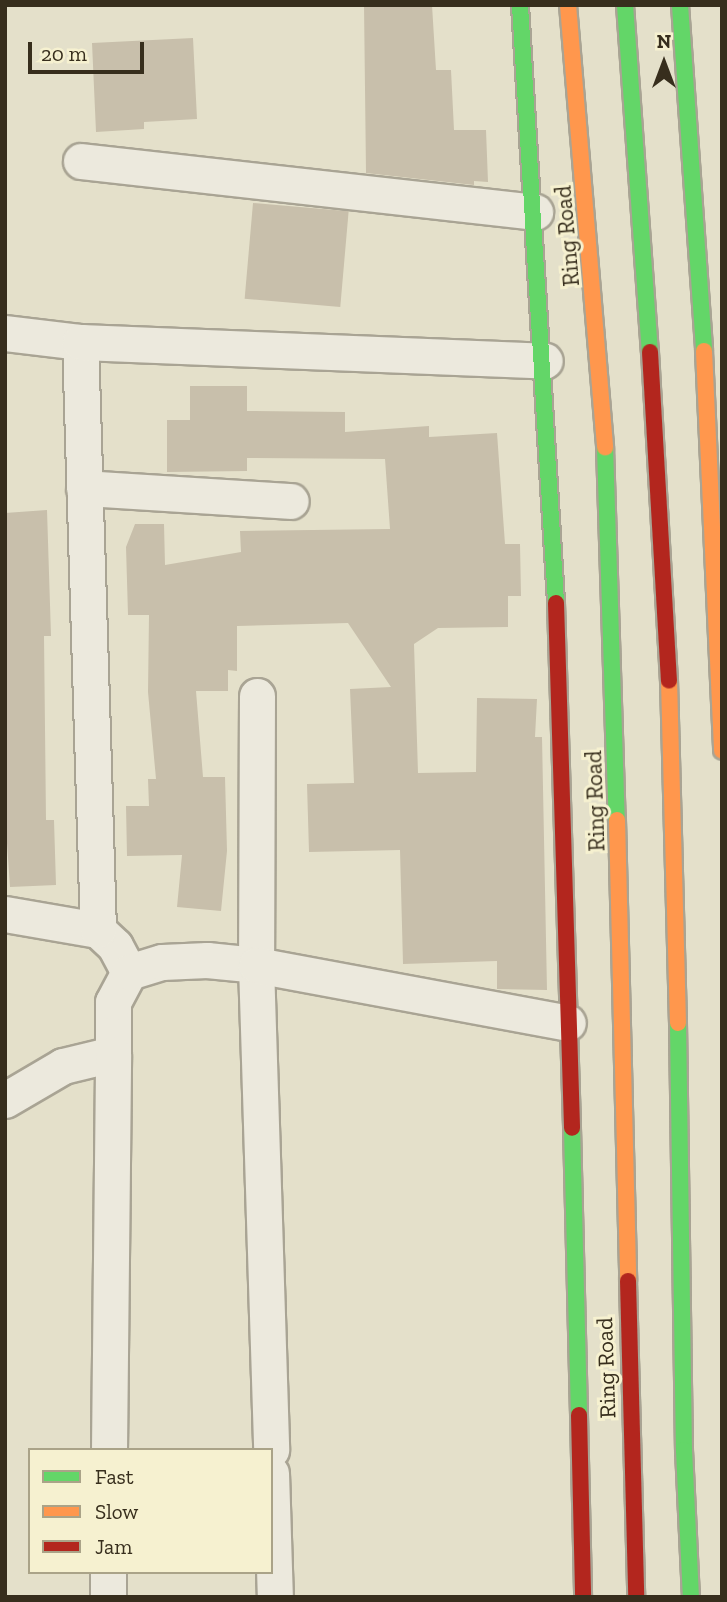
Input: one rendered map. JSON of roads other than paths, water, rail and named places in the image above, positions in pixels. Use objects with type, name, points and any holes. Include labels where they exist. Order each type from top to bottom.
[{"type":"main road","points":[[520,5],[545,361],[563,719],[583,1597]]},
{"type":"main road","name":"Ring Road","points":[[568,5],[608,479],[636,1597]]},
{"type":"main road","points":[[625,5],[665,573],[676,866],[684,1450],[691,1597]]},
{"type":"main road","points":[[680,5],[698,223],[722,751]]},
{"type":"street","points":[[81,160],[535,212]]},
{"type":"street","points":[[5,333],[80,342],[545,361]]},
{"type":"street","points":[[80,342],[98,930]]},
{"type":"street","points":[[84,488],[291,501]]},
{"type":"street","points":[[257,696],[256,965],[271,1448]]},
{"type":"street","points":[[5,914],[98,930],[115,946],[129,972]]},
{"type":"street","points":[[109,1448],[113,1002],[129,972],[162,961],[207,960],[256,965],[568,1023]]},
{"type":"street","points":[[5,1100],[63,1066],[113,1054]]},
{"type":"street","points":[[273,1535],[275,1597]]},
{"type":"street","points":[[108,1574],[108,1597]]}]
